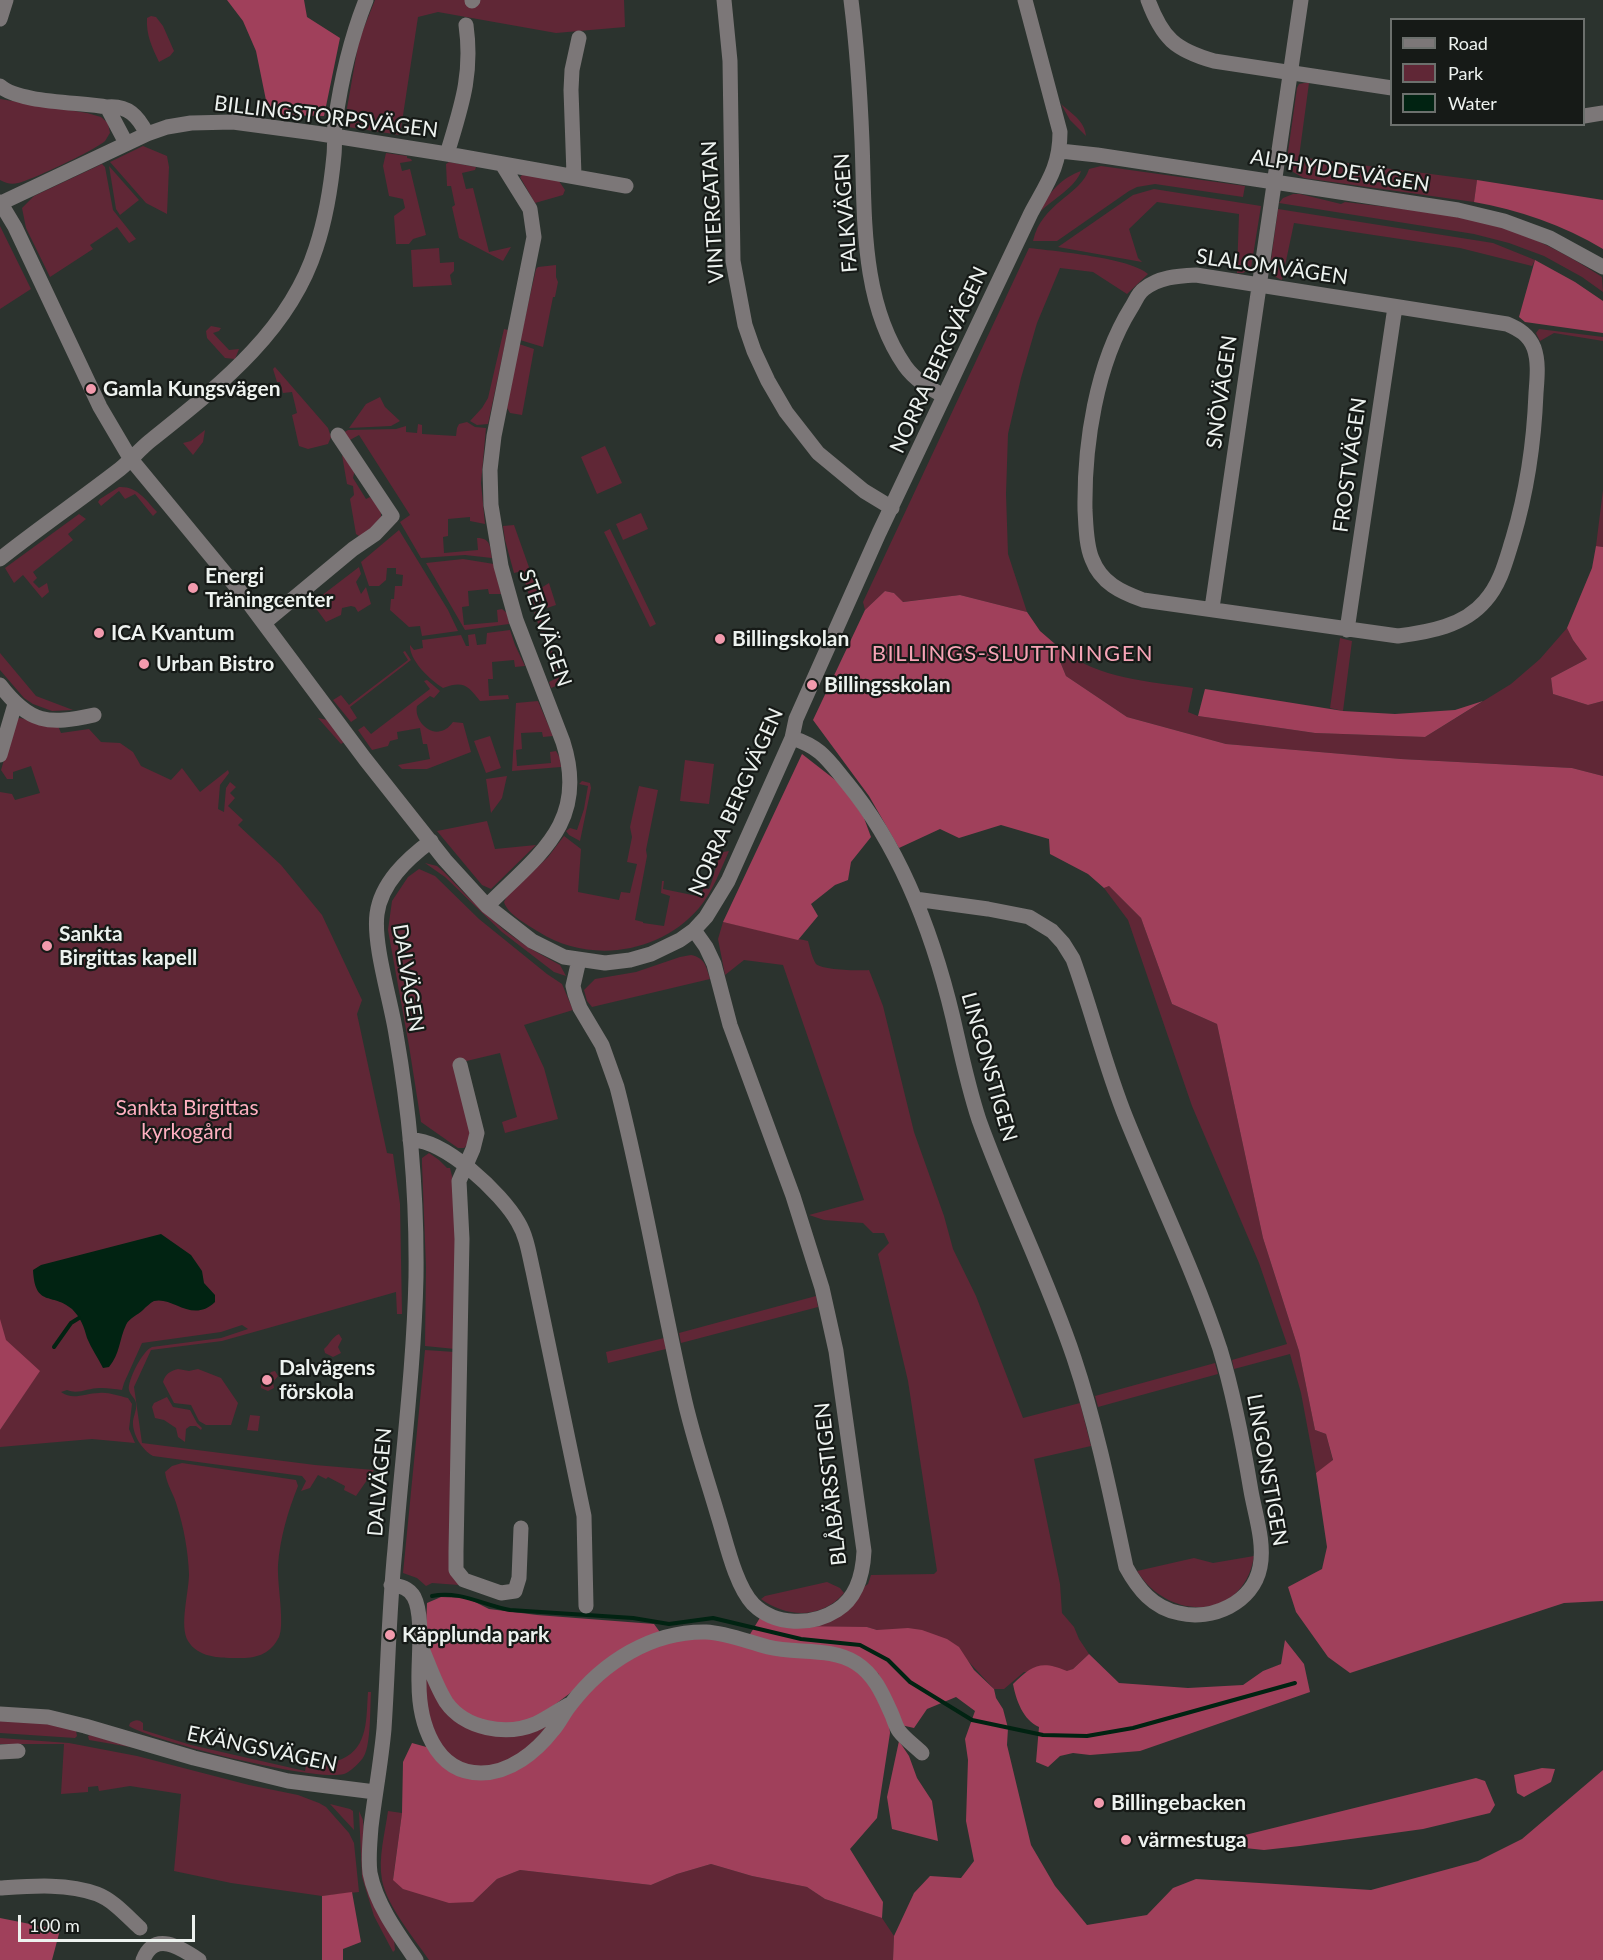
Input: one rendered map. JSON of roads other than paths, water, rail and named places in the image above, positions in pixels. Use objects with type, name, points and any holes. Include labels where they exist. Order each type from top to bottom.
[{"type":"street","points":[[0,19],[6,0]]},
{"type":"street","points":[[0,559],[122,467],[240,365],[278,323],[307,272],[323,225],[329,199],[344,72],[354,30],[366,0]]},
{"type":"street","name":"VINTERGATAN","points":[[724,0],[730,61],[733,261],[745,325],[768,381],[786,412],[818,453],[864,491],[892,508]]},
{"type":"street","name":"FALKVÄGEN","points":[[851,0],[860,88],[866,238],[872,281],[890,340],[906,367],[922,384],[944,396]]},
{"type":"street","points":[[1025,0],[1060,132],[1060,151]]},
{"type":"street","points":[[1148,0],[1157,24],[1164,33],[1175,45],[1195,56],[1214,62],[1390,88]]},
{"type":"street","name":"SNÖVÄGEN","points":[[1212,608],[1301,0]]},
{"type":"street","name":"BILLINGSTORPSVÄGEN","points":[[447,154],[468,73],[466,25]]},
{"type":"street","points":[[574,175],[571,90],[572,70],[579,38]]},
{"type":"street","points":[[0,86],[10,93],[25,97],[107,107],[118,106],[128,110],[141,122],[147,134]]},
{"type":"street","points":[[107,107],[126,143]]},
{"type":"street","points":[[1585,116],[1603,113]]},
{"type":"street","name":"BILLINGSTORPSVÄGEN","points":[[1,202],[147,134],[167,127],[211,121],[262,125],[335,136],[574,175],[626,186]]},
{"type":"street","name":"NORRA BERGVÄGEN","points":[[1,202],[100,406],[130,458],[199,539],[365,759],[487,906],[532,942],[547,950],[579,960],[605,963],[630,960],[666,948],[693,930],[706,917],[728,881],[792,738],[796,719],[944,396],[1054,169],[1060,151]]},
{"type":"street","name":"ALPHYDDEVÄGEN","points":[[1060,151],[1097,154],[1458,210],[1504,221],[1550,238],[1603,267]]},
{"type":"street","name":"STENVÄGEN","points":[[487,906],[555,835],[568,805],[571,778],[564,742],[516,620],[501,566],[491,505],[492,443],[534,237],[530,209],[502,164]]},
{"type":"street","name":"SLALOMVÄGEN","points":[[1196,275],[1395,307],[1507,324],[1524,334],[1533,348],[1537,370],[1530,463],[1522,506],[1503,573],[1486,601],[1469,615],[1450,625],[1428,632],[1398,636],[1143,600],[1119,592],[1103,579],[1092,560],[1085,518],[1086,465],[1092,419],[1110,353],[1126,316],[1142,290],[1173,276],[1196,275]]},
{"type":"street","name":"FROSTVÄGEN","points":[[1347,630],[1395,307]]},
{"type":"street","points":[[264,623],[353,549],[375,534],[392,516],[338,435]]},
{"type":"street","points":[[0,685],[15,704],[45,720],[70,720],[94,716]]},
{"type":"street","points":[[0,755],[15,704]]},
{"type":"street","name":"LINGONSTIGEN","points":[[792,738],[815,746],[873,816],[896,857],[915,899],[937,960],[967,1082],[980,1121],[1057,1312],[1089,1405],[1126,1567],[1140,1590],[1167,1609],[1177,1613],[1203,1615],[1228,1608],[1253,1586],[1262,1559],[1232,1394],[1204,1304],[1114,1085],[1073,959],[1052,931],[1029,917],[936,900],[915,899]]},
{"type":"street","name":"DALVÄGEN","points":[[375,1792],[382,1754],[392,1585],[409,1394],[416,1275],[414,1186],[410,1140],[396,1032],[379,944],[377,915],[384,891],[399,869],[413,854],[431,841]]},
{"type":"street","name":"BLÅBÄRSSTIGEN","points":[[579,960],[573,986],[575,994],[580,1008],[602,1045],[618,1087],[683,1394],[736,1571],[748,1597],[763,1611],[790,1621],[804,1622],[818,1619],[842,1607],[861,1579],[863,1568],[864,1551],[836,1351],[812,1251],[730,1025],[714,964],[706,946],[693,930]]},
{"type":"street","points":[[460,1065],[477,1133],[474,1149],[464,1166],[459,1181],[462,1239],[456,1570],[464,1580],[501,1593],[515,1591],[519,1578],[521,1528]]},
{"type":"street","points":[[410,1140],[420,1140],[436,1146],[493,1189],[517,1220],[527,1244],[584,1516],[586,1606]]},
{"type":"street","points":[[392,1585],[400,1586],[413,1595],[417,1606],[420,1644],[418,1685],[432,1745],[446,1760],[467,1771],[482,1773],[498,1771],[515,1764],[553,1730],[570,1704],[595,1677],[624,1654],[661,1639],[706,1632],[784,1650],[840,1655],[857,1664],[881,1689],[899,1731],[922,1753]]},
{"type":"street","points":[[420,1644],[438,1689],[448,1705],[464,1719],[480,1726],[495,1730],[514,1730],[535,1724],[570,1704]]},
{"type":"street","name":"EKÄNGSVÄGEN","points":[[0,1714],[48,1717],[67,1721],[194,1758],[288,1781],[375,1792]]},
{"type":"street","points":[[0,1752],[18,1751]]},
{"type":"street","points":[[375,1792],[370,1839],[370,1871],[378,1898],[409,1958]]},
{"type":"street","points":[[0,1888],[71,1888],[98,1894],[122,1911],[140,1928]]},
{"type":"street","points":[[143,1960],[152,1948],[162,1943],[171,1943],[199,1960]]},
{"type":"water","points":[[161,1234],[191,1255],[202,1271],[204,1283],[215,1295],[215,1302],[207,1308],[191,1310],[168,1302],[154,1301],[127,1323],[115,1357],[109,1367],[103,1368],[78,1316],[65,1304],[41,1295],[34,1282],[33,1270],[41,1265]]},
{"type":"waterway","points":[[54,1347],[71,1323],[79,1318]]},
{"type":"waterway","points":[[432,1596],[461,1596],[510,1610],[633,1618],[669,1624],[713,1618],[801,1639],[860,1645],[888,1660],[910,1682],[972,1720],[1043,1735],[1087,1736],[1133,1728],[1295,1683]]},
{"type":"place","name":"Gamla Kungsvägen","points":[[91,389]]},
{"type":"place","name":"Energi Träningcenter","points":[[193,588]]},
{"type":"place","name":"ICA Kvantum","points":[[99,633]]},
{"type":"place","name":"Billingskolan","points":[[720,639]]},
{"type":"place","name":"Urban Bistro","points":[[144,664]]},
{"type":"place","name":"Billingsskolan","points":[[812,685]]},
{"type":"place","name":"Sankta Birgittas kapell","points":[[47,946]]},
{"type":"place","name":"Dalvägens förskola","points":[[267,1380]]},
{"type":"place","name":"Käpplunda park","points":[[390,1635]]},
{"type":"place","name":"Billingebacken","points":[[1099,1803]]},
{"type":"place","name":"värmestuga","points":[[1126,1840]]},
{"type":"district","name":"BILLINGS-SLUTTNINGEN","points":[[1013,654]]},
{"type":"park label","name":"Sankta Birgittas kyrkogård","points":[[187,1120]]}]
